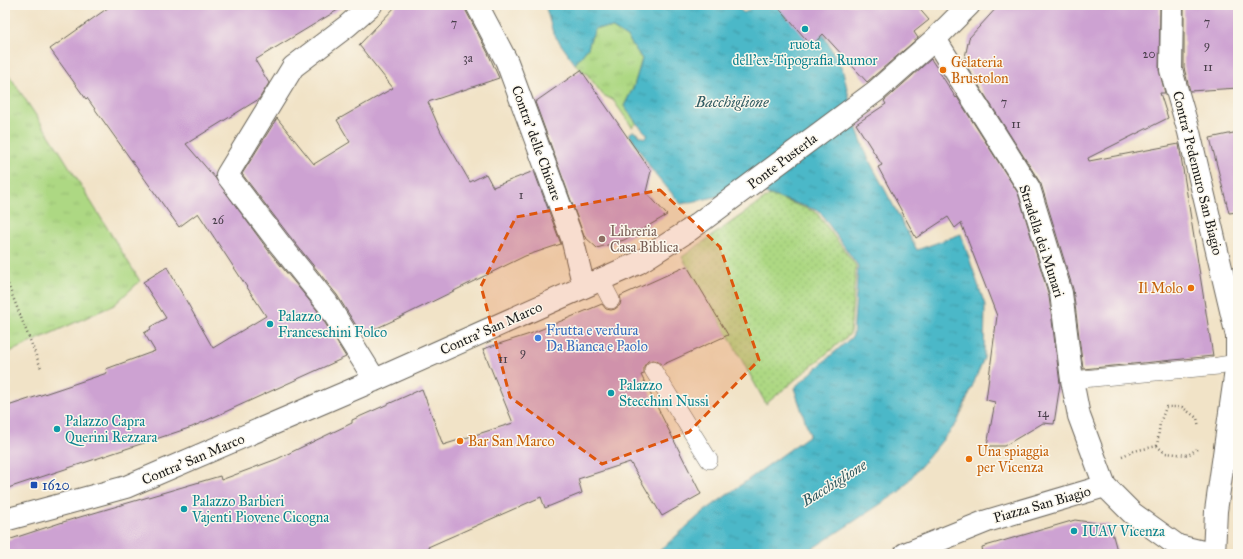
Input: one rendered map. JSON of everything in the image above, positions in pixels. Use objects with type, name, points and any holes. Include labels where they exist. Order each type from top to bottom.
[{"type":"street","points":[[371,5],[347,26],[294,67],[227,175],[327,303],[375,380]]},
{"type":"street","name":"Contra' delle Chioare","points":[[477,5],[507,62],[572,238],[592,283]]},
{"type":"street","name":"Ponte Pusterla","points":[[592,283],[638,263],[688,231],[876,91],[935,39],[969,5]]},
{"type":"street","name":"Contra' Pedemuro San Biagio","points":[[1172,5],[1171,70],[1189,132],[1238,336],[1237,363],[1216,511],[1214,554]]},
{"type":"street","name":"Stradella dei Munari","points":[[935,39],[1028,188],[1061,293],[1072,380],[1079,416],[1102,477]]},
{"type":"street","name":"Contra' San Marco","points":[[5,520],[126,487],[375,380],[592,283]]},
{"type":"street","name":"Piazza San Biagio","points":[[905,554],[987,520],[1102,477],[1132,513],[1178,546],[1211,554]]},
{"type":"lane","points":[[592,283],[611,300]]},
{"type":"lane","points":[[1072,380],[1237,363]]},
{"type":"lane","points":[[653,370],[709,460]]},
{"type":"path","points":[[5,277],[41,368]]},
{"type":"path","points":[[1157,446],[1160,423],[1166,407],[1182,407],[1197,418],[1201,431]]},
{"type":"path","points":[[1157,446],[1165,453],[1188,455],[1228,429]]},
{"type":"path","points":[[1102,477],[1134,451],[1157,446]]},
{"type":"highlighted area","points":[[660,190],[720,247],[759,360],[689,432],[602,464],[510,397],[481,286],[516,217]]},
{"type":"green space","points":[[596,28],[613,28],[628,38],[642,59],[634,86],[624,106],[637,123],[632,127],[613,100],[603,95],[587,74],[575,64],[588,48]]},
{"type":"green space","points":[[5,69],[59,150],[140,281],[114,305],[5,354]]},
{"type":"green space","points":[[770,195],[816,212],[856,266],[850,334],[766,404],[728,335],[682,257]]},
{"type":"water","name":"Bacchiglione","points":[[543,5],[734,5],[744,13],[755,5],[778,5],[789,20],[800,9],[823,34],[843,71],[855,124],[868,158],[917,250],[961,234],[985,305],[984,358],[957,423],[899,492],[804,554],[656,554],[702,513],[810,435],[794,388],[853,336],[858,266],[819,211],[753,189],[681,204],[652,170],[629,134],[633,131],[644,138],[648,135],[638,125],[624,106],[634,86],[642,59],[628,38],[613,28],[596,28],[588,48],[575,64],[553,33],[546,8]]},
{"type":"building","points":[[112,5],[346,5],[255,60],[269,83],[259,99],[186,144],[216,179],[268,250],[317,310],[346,357],[192,427],[5,489],[5,407],[107,373],[106,369],[155,351],[144,333],[151,329],[150,327],[166,318],[143,282],[167,267],[213,348],[266,316],[198,213],[179,227],[87,98],[86,99],[50,49]]},
{"type":"building","points":[[397,5],[465,5],[466,11],[499,78],[428,102],[441,132],[470,182],[486,174],[493,187],[534,171],[561,244],[525,256],[362,335],[337,295],[242,174],[277,118],[314,164],[350,142],[337,120],[393,88],[359,45]]},
{"type":"building","points":[[776,5],[916,5],[929,20],[914,32],[918,38],[867,82],[823,34],[812,46]]},
{"type":"building","points":[[999,5],[1160,5],[1159,70],[1165,93],[1160,93],[1168,118],[1088,158],[1089,161],[1179,144],[1213,356],[1083,369],[1073,289],[1041,184],[964,62],[969,38]]},
{"type":"building","points":[[1184,5],[1238,5],[1238,88],[1190,91],[1184,68]]},
{"type":"building","points":[[931,59],[1018,193],[1049,296],[1060,384],[1054,424],[1043,423],[1004,446],[987,446],[995,402],[986,400],[997,316],[961,223],[955,228],[948,217],[916,238],[878,167],[882,165],[856,124],[886,104],[884,101]]},
{"type":"building","points":[[581,70],[651,171],[646,192],[667,215],[624,240],[597,248],[584,236],[535,102]]},
{"type":"building","points":[[1238,132],[1238,212],[1229,213],[1210,138]]},
{"type":"building","points":[[687,266],[728,335],[662,365],[653,360],[648,361],[644,366],[644,374],[641,375],[701,494],[662,516],[630,462],[578,479],[582,493],[545,508],[541,497],[428,547],[432,554],[5,554],[5,541],[63,522],[220,476],[221,480],[277,459],[352,423],[352,420],[422,389],[443,445],[513,423],[483,349],[530,334],[602,304],[606,309],[615,309],[620,305],[620,296]]},
{"type":"building","name":"IUAV Vicenza","points":[[1075,520],[1110,525],[1118,554],[983,554],[982,547]]},
{"type":"place","name":"ruota dell'ex-Tipografia Rumor","points":[[805,29]]},
{"type":"place","name":"Gelateria Brustolon","points":[[943,70]]},
{"type":"place","name":"Libreria Casa Biblica","points":[[602,239]]},
{"type":"place","name":"Il Molo","points":[[1191,288]]},
{"type":"place","name":"Palazzo Franceschini Folco","points":[[270,324]]},
{"type":"place","name":"Frutta e verdura Da Bianca e Paolo","points":[[538,338]]},
{"type":"place","name":"Palazzo Stecchini Nussi","points":[[611,393]]},
{"type":"place","name":"Palazzo Capra Querini Rezzara","points":[[57,429]]},
{"type":"place","name":"Bar San Marco","points":[[460,441]]},
{"type":"place","name":"Una spiaggia per Vicenza","points":[[969,459]]},
{"type":"place","name":"1620","points":[[34,485]]},
{"type":"place","name":"Palazzo Barbieri Vajenti Piovene Cicogna","points":[[184,509]]},
{"type":"place","name":"IUAV Vicenza","points":[[1074,531]]}]
